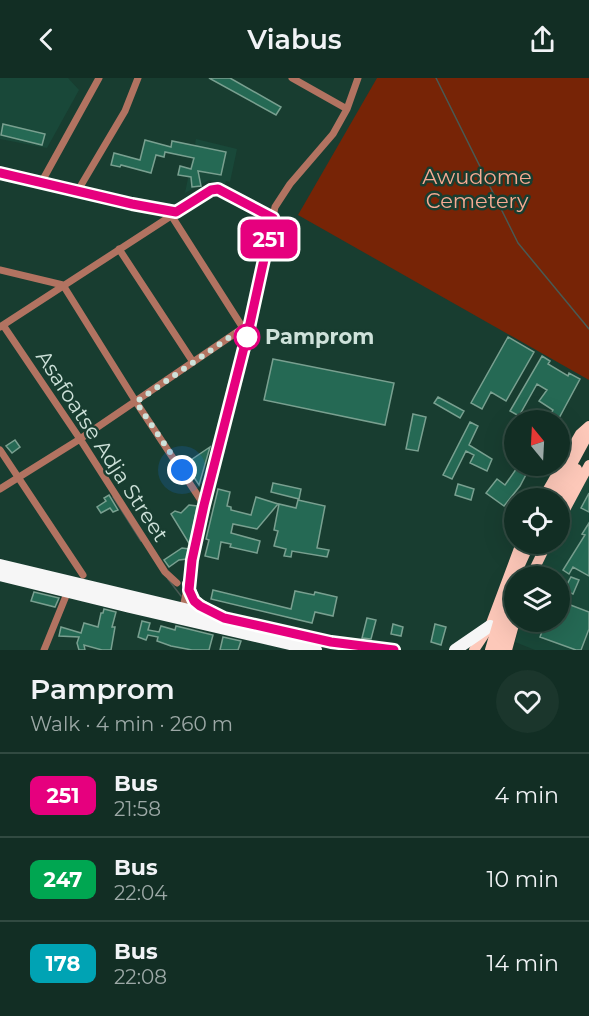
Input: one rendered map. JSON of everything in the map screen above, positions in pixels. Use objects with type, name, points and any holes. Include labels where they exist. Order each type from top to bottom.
[{"type":"highway","points":[[0,565],[316,650]]},
{"type":"highway","points":[[0,574],[113,602],[172,611],[185,616],[224,618],[354,646],[394,650]]},
{"type":"highway","points":[[182,584],[194,601],[224,618]]},
{"type":"highway","points":[[455,650],[490,626]]},
{"type":"main road","points":[[549,488],[580,434],[589,426]]},
{"type":"main road","points":[[560,488],[588,439]]},
{"type":"main road","points":[[567,488],[588,439]]},
{"type":"main road","points":[[570,500],[589,465]]},
{"type":"main road","points":[[474,650],[490,626],[517,554]]},
{"type":"main road","points":[[474,650],[491,650],[504,602]]},
{"type":"main road","points":[[497,650],[504,628]]},
{"type":"main road","points":[[507,650],[512,632]]},
{"type":"main road","points":[[354,646],[373,650]]},
{"type":"street","points":[[41,183],[99,78]]},
{"type":"street","points":[[77,192],[125,111],[138,78]]},
{"type":"street","points":[[292,78],[347,109]]},
{"type":"street","points":[[186,615],[182,584],[204,505],[278,200],[329,141],[347,109],[358,78]]},
{"type":"street","points":[[0,173],[173,213],[246,328]]},
{"type":"street","points":[[1,326],[211,190],[218,189],[273,218]]},
{"type":"street","points":[[150,208],[156,225]]},
{"type":"street","points":[[119,249],[194,362]]},
{"type":"street","points":[[0,270],[63,285],[204,505]]},
{"type":"street","name":"Asafoatse Adja Street","points":[[1,326],[80,439],[165,572],[182,584]]},
{"type":"street","points":[[0,489],[80,439],[246,328]]},
{"type":"street","points":[[0,450],[83,575]]},
{"type":"street","points":[[44,650],[68,591]]},
{"type":"shaded area","points":[[0,78],[68,78],[79,90],[47,148],[0,139]]},
{"type":"shaded area","points":[[196,139],[237,149],[230,182],[226,181],[225,184],[209,180],[185,193]]},
{"type":"shaded area","points":[[589,469],[589,650],[535,650],[515,642],[518,632],[570,632],[570,566],[540,566],[545,554],[570,554],[570,504]]},
{"type":"green space","name":"Awudome Cemetery","points":[[377,78],[589,78],[589,380],[298,215]]},
{"type":"building","points":[[209,78],[230,78],[281,107],[276,115]]},
{"type":"building","points":[[3,124],[45,134],[42,145],[1,135]]},
{"type":"building","points":[[145,140],[171,147],[172,141],[226,152],[221,175],[198,171],[201,186],[192,187],[191,177],[178,175],[180,166],[191,169],[194,158],[165,152],[164,157],[156,155],[151,173],[121,165],[120,167],[111,165],[114,153],[140,160]]},
{"type":"building","points":[[508,337],[534,352],[506,401],[491,392],[482,409],[471,403]]},
{"type":"building","points":[[542,356],[550,361],[548,364],[568,376],[569,373],[580,379],[563,410],[553,410],[539,401],[547,390],[537,384],[522,410],[511,410]]},
{"type":"building","points":[[273,359],[394,383],[385,425],[264,400]]},
{"type":"building","points":[[438,397],[464,411],[460,418],[434,403]]},
{"type":"building","points":[[413,414],[426,417],[418,451],[406,449]]},
{"type":"building","points":[[470,422],[478,426],[469,445],[492,459],[487,471],[470,463],[474,455],[466,451],[452,479],[443,475]]},
{"type":"building","points":[[15,440],[20,447],[12,453],[6,446]]},
{"type":"building","points":[[210,447],[199,485],[185,464]]},
{"type":"building","points":[[511,476],[525,476],[518,488],[504,488],[504,506],[486,493],[497,479],[505,485]]},
{"type":"building","points":[[273,483],[301,489],[299,499],[271,492]]},
{"type":"building","points":[[458,484],[474,489],[471,500],[455,495]]},
{"type":"building","points":[[218,489],[230,492],[227,506],[231,507],[231,510],[251,515],[256,497],[278,504],[257,529],[233,524],[231,533],[260,541],[257,553],[230,547],[231,544],[221,542],[218,559],[205,556],[209,540],[206,539]]},
{"type":"building","points":[[589,493],[589,512],[581,508]]},
{"type":"building","points":[[109,495],[118,510],[113,512],[110,508],[101,513],[97,507],[106,501],[104,498]]},
{"type":"building","points":[[298,500],[325,506],[317,548],[329,550],[327,557],[292,551],[291,557],[284,556],[286,549],[274,546],[278,531],[274,530],[279,504],[296,508]]},
{"type":"building","points":[[189,505],[197,506],[190,545],[171,514],[175,511],[181,513]]},
{"type":"building","points":[[589,523],[589,576],[573,567],[570,572],[570,566],[566,566],[585,535],[582,534]]},
{"type":"building","points":[[182,548],[189,549],[187,559],[179,560],[169,567],[164,560]]},
{"type":"building","points":[[571,577],[579,580],[573,594],[570,593]]},
{"type":"building","points":[[213,590],[291,609],[295,591],[314,595],[315,592],[337,597],[333,616],[315,612],[312,623],[211,599]]},
{"type":"building","points":[[34,592],[59,598],[55,607],[31,601]]},
{"type":"building","points":[[570,605],[589,612],[589,629],[581,650],[540,637],[542,632],[570,632]]},
{"type":"building","points":[[104,609],[116,612],[112,627],[115,627],[111,650],[84,645],[85,650],[79,650],[77,643],[79,637],[59,636],[61,627],[81,633],[84,623],[98,627]]},
{"type":"building","points":[[367,618],[376,620],[371,639],[362,638]]},
{"type":"building","points":[[142,621],[150,623],[148,630],[159,632],[161,626],[175,630],[176,626],[213,635],[209,650],[171,646],[157,641],[158,637],[148,635],[146,640],[138,637]]},
{"type":"building","points":[[393,624],[403,627],[401,636],[391,634]]},
{"type":"building","points":[[435,624],[446,627],[441,645],[431,642]]},
{"type":"building","points":[[223,637],[241,641],[238,650],[220,650]]},
{"type":"waterway","points":[[436,78],[518,243],[589,329]]},
{"type":"waterway","points":[[198,553],[220,462]]},
{"type":"waterway","points":[[113,497],[141,541]]},
{"type":"waterway","points":[[168,579],[181,596]]},
{"type":"bus line","name":"251","points":[[0,173],[77,192],[176,212],[211,190],[218,189],[273,218],[249,328],[204,505],[188,584],[190,594],[200,606],[224,618],[331,642],[394,650]]},
{"type":"place","name":"Pamprom","points":[[247,337]]},
{"type":"route","points":[[182,470],[136,402],[243,328],[249,328],[247,337]]}]
